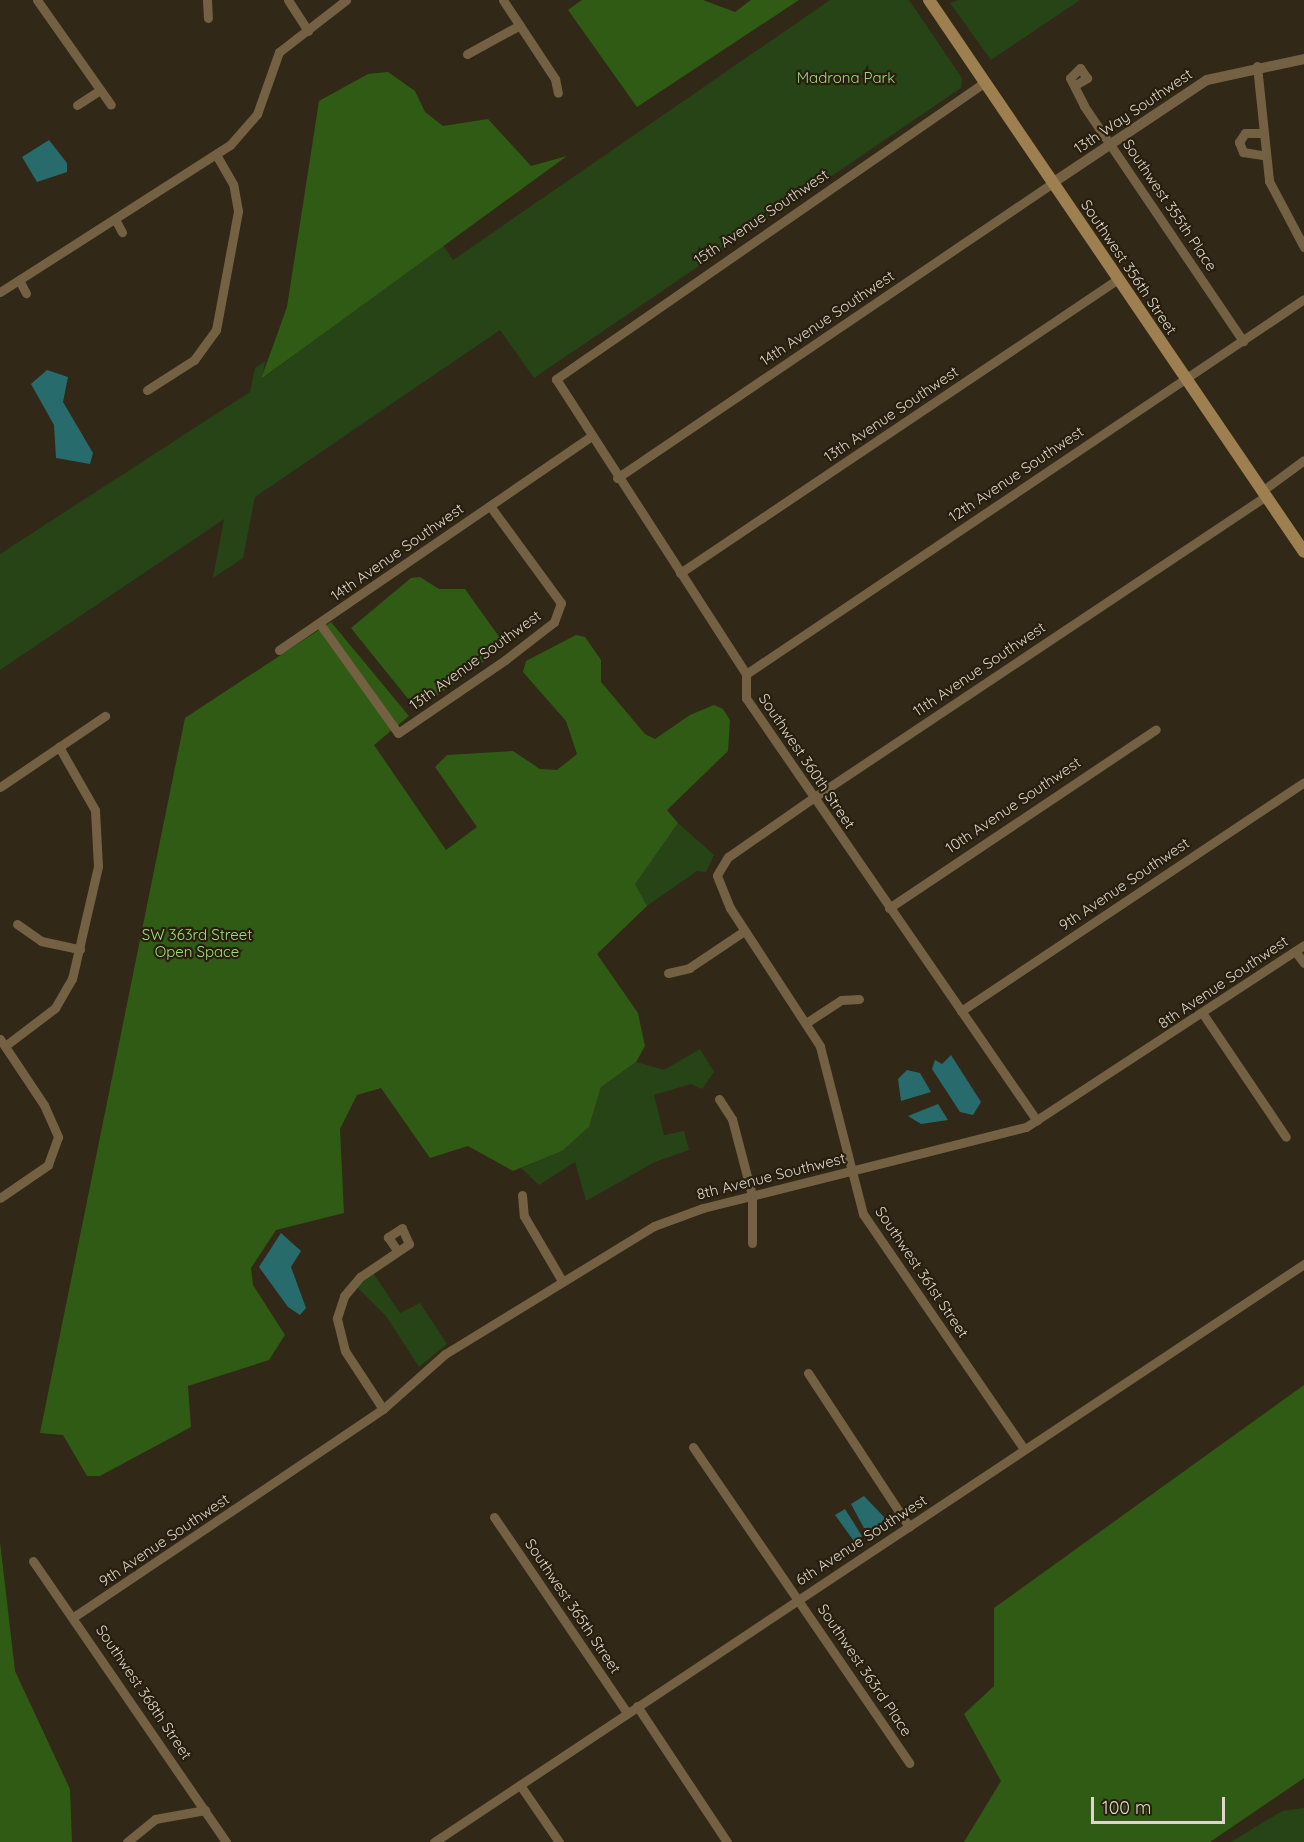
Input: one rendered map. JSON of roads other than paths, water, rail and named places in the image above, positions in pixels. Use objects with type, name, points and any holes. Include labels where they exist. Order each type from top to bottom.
[{"type":"main road","name":"Southwest 356th Street","points":[[929,0],[1304,552]]},
{"type":"street","points":[[37,0],[111,105]]},
{"type":"street","points":[[208,0],[208,18]]},
{"type":"street","points":[[288,0],[308,31]]},
{"type":"street","points":[[0,292],[216,154],[252,124],[279,52],[346,0]]},
{"type":"street","points":[[503,0],[520,25],[558,93]]},
{"type":"street","points":[[467,54],[520,25]]},
{"type":"street","name":"13th Way Southwest","points":[[1054,182],[1207,80],[1257,66],[1304,59]]},
{"type":"street","points":[[1257,66],[1263,155],[1274,196],[1304,247]]},
{"type":"street","name":"15th Avenue Southwest","points":[[556,378],[985,82]]},
{"type":"street","name":"Southwest 355th Place","points":[[1077,84],[1110,144],[1243,341]]},
{"type":"street","points":[[77,105],[100,90]]},
{"type":"street","points":[[1262,133],[1245,133],[1239,142],[1243,152],[1263,155]]},
{"type":"street","points":[[147,390],[194,360],[216,330],[238,211],[233,184],[216,154]]},
{"type":"street","name":"14th Avenue Southwest","points":[[617,478],[1054,182]]},
{"type":"street","points":[[115,219],[122,232]]},
{"type":"street","name":"13th Avenue Southwest","points":[[680,573],[1118,279]]},
{"type":"street","points":[[19,280],[26,292]]},
{"type":"street","name":"12th Avenue Southwest","points":[[746,674],[1304,299]]},
{"type":"street","name":"Southwest 360th Street","points":[[556,378],[590,437],[746,674],[746,698],[1037,1121]]},
{"type":"street","name":"14th Avenue Southwest","points":[[279,650],[590,437]]},
{"type":"street","name":"11th Avenue Southwest","points":[[717,875],[728,857],[1264,493],[1304,460]]},
{"type":"street","name":"13th Avenue Southwest","points":[[320,624],[398,733],[545,630],[561,603],[490,506]]},
{"type":"street","points":[[0,787],[105,716]]},
{"type":"street","name":"10th Avenue Southwest","points":[[889,908],[1156,729]]},
{"type":"street","points":[[0,1198],[48,1165],[58,1145],[52,1119],[2,1043],[55,1008],[72,980],[80,949],[100,836],[86,786],[59,747]]},
{"type":"street","name":"9th Avenue Southwest","points":[[961,1011],[1304,782]]},
{"type":"street","name":"Southwest 361st Street","points":[[717,875],[744,931],[806,1023],[824,1058],[850,1172],[870,1227],[1024,1449]]},
{"type":"street","points":[[17,924],[41,941],[80,949]]},
{"type":"street","points":[[668,973],[689,968],[744,931]]},
{"type":"street","points":[[1300,948],[1304,963]]},
{"type":"street","name":"8th Avenue Southwest","points":[[270,1487],[383,1409],[430,1364],[561,1279],[670,1219],[752,1195],[979,1142],[1037,1121],[1203,1014],[1300,948]]},
{"type":"street","points":[[806,1023],[841,1000],[859,999]]},
{"type":"street","points":[[1203,1014],[1286,1137]]},
{"type":"street","points":[[719,1100],[732,1119],[752,1195],[752,1243]]},
{"type":"street","points":[[522,1195],[524,1216],[561,1279]]},
{"type":"street","points":[[383,1409],[345,1351],[337,1318],[351,1286],[396,1249]]},
{"type":"street","name":"6th Avenue Southwest","points":[[434,1842],[1304,1264]]},
{"type":"street","points":[[808,1373],[909,1527]]},
{"type":"street","name":"Southwest 363rd Place","points":[[693,1447],[909,1762]]},
{"type":"street","name":"9th Avenue Southwest","points":[[75,1616],[270,1487]]},
{"type":"street","name":"Southwest 365th Street","points":[[494,1517],[627,1713]]},
{"type":"street","name":"Southwest 368th Street","points":[[33,1561],[75,1616],[226,1842]]},
{"type":"street","points":[[637,1706],[728,1842]]},
{"type":"street","points":[[520,1785],[559,1842]]},
{"type":"street","points":[[127,1842],[155,1819],[205,1810]]},
{"type":"water","points":[[49,140],[67,163],[67,172],[37,182],[22,157]]},
{"type":"water","points":[[47,370],[68,377],[63,402],[93,453],[90,464],[56,458],[54,425],[31,384]]},
{"type":"water","points":[[951,1055],[981,1102],[973,1115],[960,1112],[932,1069],[935,1060],[942,1064]]},
{"type":"water","points":[[907,1070],[920,1073],[931,1092],[901,1101],[898,1079]]},
{"type":"water","points":[[938,1104],[948,1120],[921,1124],[908,1116]]},
{"type":"water","points":[[281,1233],[301,1251],[291,1267],[306,1308],[300,1315],[288,1307],[259,1267]]},
{"type":"water","points":[[864,1496],[885,1518],[875,1531],[864,1528],[851,1504]]},
{"type":"water","points":[[845,1509],[862,1536],[856,1544],[835,1515]]},
{"type":"park label","name":"Madrona Park","points":[[846,78]]},
{"type":"park label","name":"SW 363rd Street Open Space","points":[[197,942]]}]
